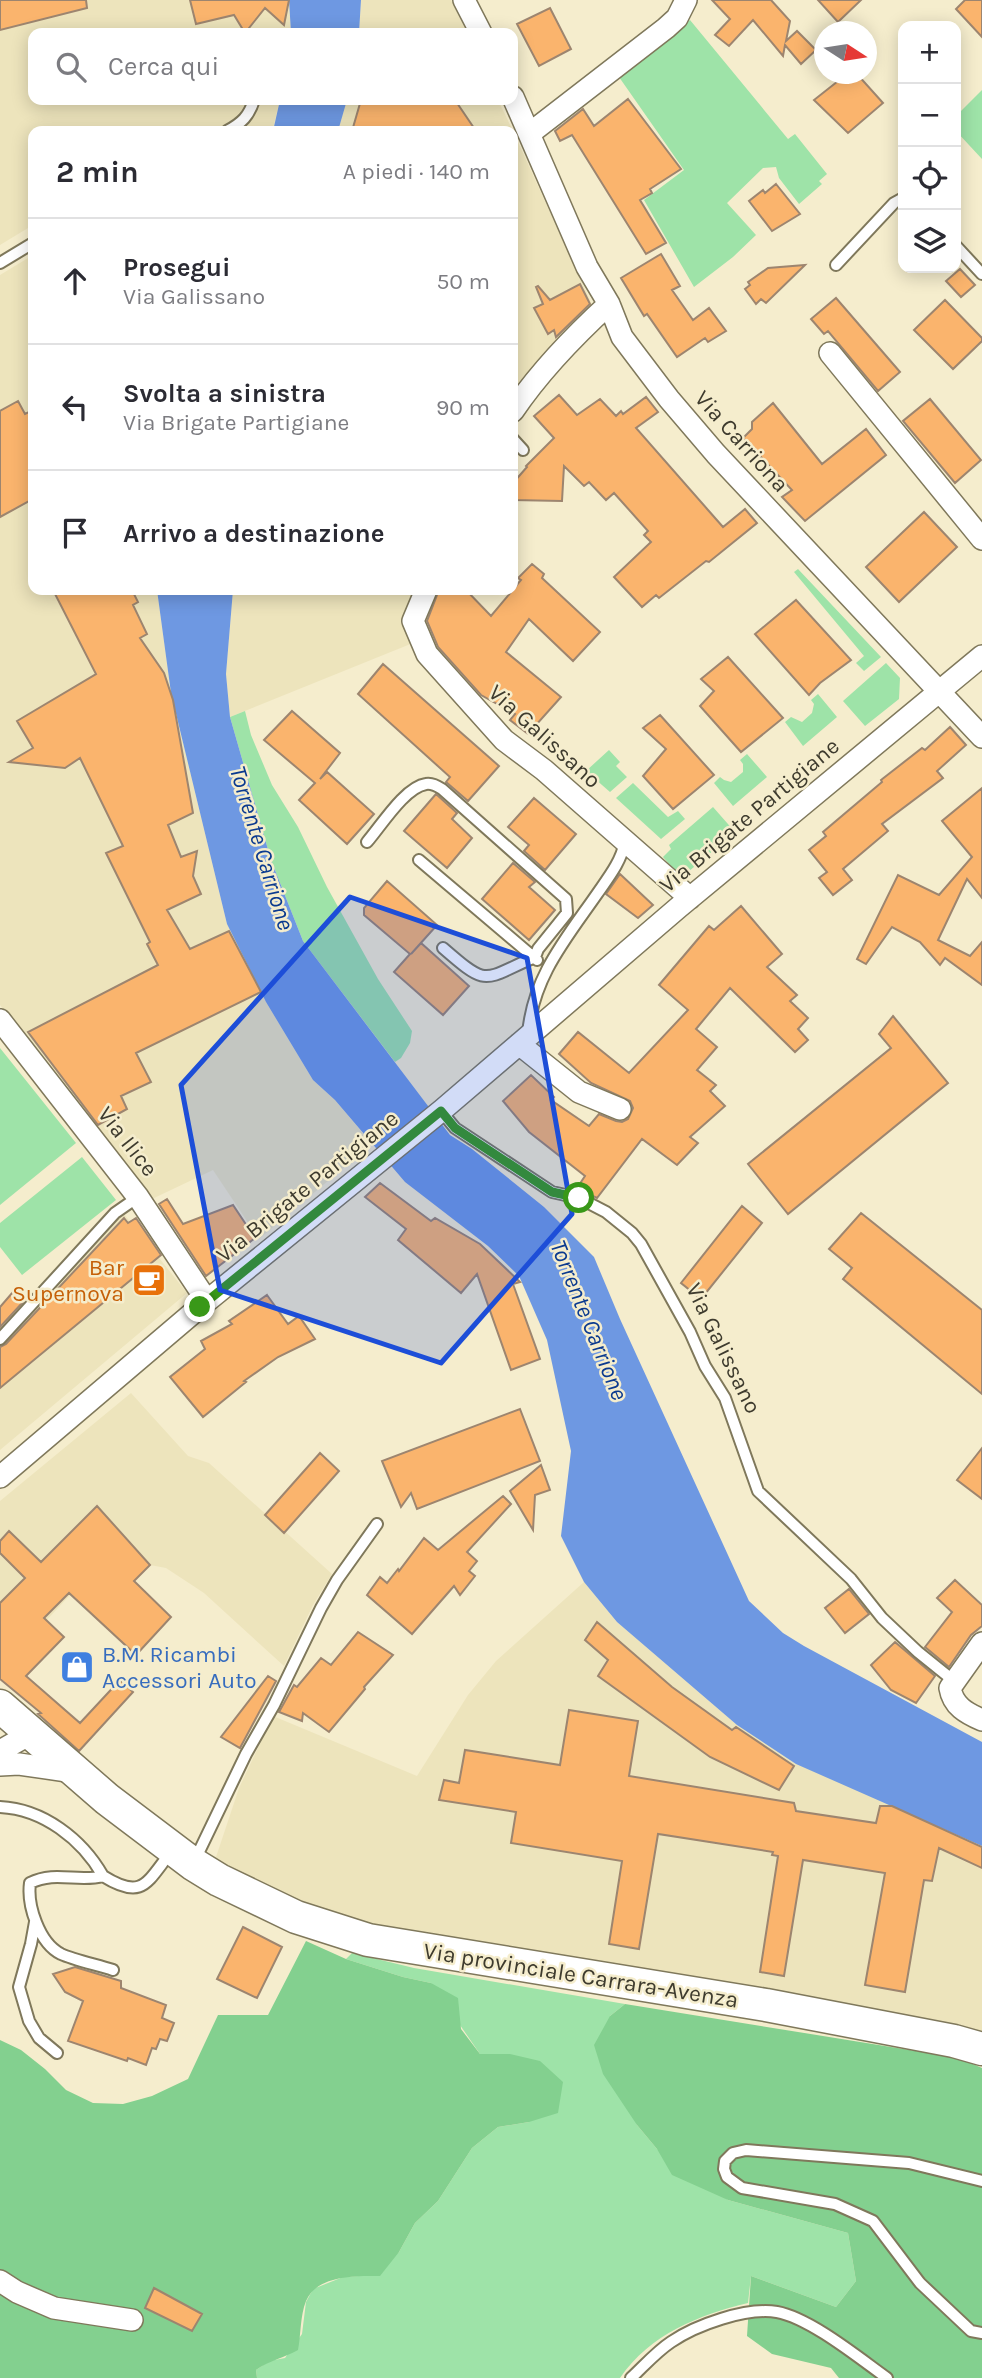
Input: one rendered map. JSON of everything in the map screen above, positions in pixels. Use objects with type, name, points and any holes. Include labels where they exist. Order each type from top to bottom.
[{"type":"main road","name":"Via provinciale Carrara-Avenza","points":[[0,1706],[75,1772],[183,1857],[219,1880],[296,1917],[368,1940],[766,2005],[954,2041],[982,2049]]},
{"type":"street","points":[[464,0],[478,28]]},
{"type":"street","points":[[529,134],[666,28],[677,18],[686,0]]},
{"type":"street","name":"Via Carriona","points":[[516,105],[587,267],[609,304],[622,337],[692,427],[982,737]]},
{"type":"street","points":[[518,404],[571,339],[609,304]]},
{"type":"street","points":[[830,353],[980,533]]},
{"type":"street","name":"Via Galissano","points":[[424,595],[413,621],[427,654],[504,740],[544,770],[690,898]]},
{"type":"street","name":"Via Brigate Partigiane","points":[[0,1477],[207,1301],[441,1111],[690,898],[982,656]]},
{"type":"street","name":"Via Ilice","points":[[0,1020],[138,1197],[207,1301]]},
{"type":"street","points":[[523,1040],[579,1091],[620,1109]]},
{"type":"street","points":[[982,1643],[950,1688],[952,1698],[966,1712],[982,1720]]},
{"type":"street","points":[[0,1751],[30,1734]]},
{"type":"street","points":[[0,1765],[19,1764],[75,1772]]},
{"type":"street","points":[[0,2281],[17,2292],[54,2308],[132,2320]]},
{"type":"lane","points":[[236,126],[242,123],[252,105]]},
{"type":"lane","points":[[836,265],[898,201]]},
{"type":"lane","points":[[0,263],[28,246]]},
{"type":"lane","points":[[961,251],[982,274]]},
{"type":"lane","points":[[518,444],[523,450]]},
{"type":"lane","points":[[367,842],[411,790],[425,784],[442,789],[566,899],[567,913],[538,949],[536,957]]},
{"type":"lane","points":[[523,1040],[542,975],[611,874],[623,852],[625,842]]},
{"type":"lane","points":[[419,860],[524,951],[536,957],[542,975]]},
{"type":"lane","points":[[443,948],[470,972],[490,978],[536,957]]},
{"type":"lane","name":"Via Galissano","points":[[441,1111],[455,1128],[552,1192],[579,1198],[606,1212],[632,1233],[641,1244],[690,1332],[705,1366],[725,1398],[758,1490],[851,1579],[882,1618],[954,1681]]},
{"type":"lane","points":[[0,1339],[115,1213],[138,1197]]},
{"type":"lane","points":[[0,1807],[17,1808],[52,1823],[82,1846],[103,1876],[120,1887],[136,1889],[183,1857],[274,1705],[337,1580],[377,1524]]},
{"type":"lane","points":[[103,1876],[92,1879],[70,1876],[42,1877],[30,1883],[28,1895],[35,1922],[47,1942],[61,1954],[113,1970]]},
{"type":"lane","points":[[35,1922],[32,1944],[19,1987],[29,2021],[39,2038],[57,2053]]},
{"type":"lane","points":[[982,2181],[909,2164],[746,2150],[733,2153],[725,2161],[724,2169],[727,2177],[742,2188],[835,2204],[873,2221],[920,2283],[971,2331],[982,2333]]},
{"type":"lane","points":[[631,2378],[671,2342],[711,2322],[741,2313],[777,2312],[821,2333],[887,2378]]},
{"type":"highlighted area","points":[[350,897],[527,958],[572,1214],[441,1363],[220,1290],[181,1085]]},
{"type":"shaded area","points":[[0,0],[289,0],[291,28],[28,28],[28,105],[279,105],[274,126],[28,126],[28,228],[0,245]]},
{"type":"shaded area","points":[[361,0],[451,0],[465,28],[359,28]]},
{"type":"shaded area","points":[[346,105],[500,105],[511,126],[339,126]]},
{"type":"shaded area","points":[[518,142],[594,309],[518,402]]},
{"type":"shaded area","points":[[28,258],[28,595],[158,595],[171,693],[227,924],[266,1002],[313,1080],[335,1100],[372,1144],[259,1239],[213,1170],[152,1199],[0,1005],[0,275]]},
{"type":"shaded area","points":[[233,595],[426,595],[413,643],[230,717],[226,674]]},
{"type":"shaded area","points":[[120,1209],[187,1293],[0,1450],[0,1339]]},
{"type":"shaded area","points":[[131,1393],[188,1456],[209,1463],[332,1574],[313,1605],[284,1666],[204,1593],[166,1568],[150,1565],[134,1581],[71,1594],[0,1670],[0,1501]]},
{"type":"shaded area","points":[[584,1582],[617,1622],[737,1725],[893,1805],[982,1846],[982,2033],[937,2020],[378,1929],[303,1907],[214,1863],[239,1788],[273,1716],[417,1776],[468,1695],[496,1661]]},
{"type":"green space","points":[[690,20],[788,139],[795,134],[827,174],[819,181],[822,184],[799,204],[779,178],[776,167],[763,168],[727,203],[756,235],[694,287],[644,200],[684,170],[619,77]]},
{"type":"green space","points":[[982,90],[982,159],[961,136],[961,111]]},
{"type":"green space","points":[[798,569],[881,657],[864,671],[856,663],[864,656],[794,572]]},
{"type":"green space","points":[[886,663],[900,678],[899,699],[865,726],[843,701]]},
{"type":"green space","points":[[818,694],[837,717],[803,746],[785,722],[791,717],[802,722],[812,713],[814,704],[811,700]]},
{"type":"green space","points":[[245,711],[251,735],[272,785],[298,827],[327,887],[378,979],[412,1031],[410,1043],[401,1058],[395,1062],[303,941],[271,860],[230,717]]},
{"type":"green space","points":[[609,750],[620,762],[616,766],[627,777],[610,792],[586,771]]},
{"type":"green space","points":[[747,754],[767,777],[733,806],[714,783],[720,777],[731,782],[743,772],[740,760]]},
{"type":"green space","points":[[633,783],[668,817],[678,811],[685,819],[661,839],[616,798]]},
{"type":"green space","points":[[713,807],[735,832],[681,878],[663,857],[671,849],[669,845]]},
{"type":"green space","points":[[0,1048],[76,1143],[0,1205]]},
{"type":"green space","points":[[82,1157],[116,1200],[22,1275],[0,1247],[0,1223]]},
{"type":"green space","points":[[306,1941],[346,1959],[431,1983],[458,1998],[461,2029],[480,2054],[510,2054],[540,2061],[563,2082],[558,2113],[529,2122],[498,2127],[472,2148],[438,2201],[415,2223],[399,2252],[380,2276],[338,2279],[311,2292],[304,2307],[298,2350],[256,2370],[257,2378],[0,2378],[0,2040],[21,2050],[66,2090],[93,2103],[123,2104],[152,2096],[188,2079],[218,2015],[268,2015]]},
{"type":"green space","points":[[352,1953],[414,1968],[625,2004],[610,2016],[637,2125],[657,2149],[728,2200],[848,2233],[856,2281],[836,2307],[751,2276],[748,2303],[677,2328],[646,2349],[620,2378],[257,2378],[256,2370],[269,2361],[285,2358],[302,2334],[306,2302],[313,2289],[343,2277],[359,2276],[399,2252],[415,2223],[438,2201],[472,2148],[498,2127],[529,2122],[510,2054],[480,2054],[431,1983],[346,1959]]},
{"type":"green space","points":[[625,2004],[959,2058],[982,2068],[982,2378],[839,2378],[831,2368],[772,2354],[747,2336],[751,2276],[836,2307],[856,2281],[848,2233],[728,2200],[672,2175],[657,2149],[637,2125],[603,2074],[594,2045],[610,2016]]},
{"type":"water","points":[[289,0],[361,0],[359,28],[291,28]]},
{"type":"water","points":[[279,105],[346,105],[339,126],[274,126]]},
{"type":"water","name":"Torrente Carrione","points":[[158,595],[233,595],[226,674],[230,717],[271,860],[303,941],[450,1135],[472,1149],[544,1207],[594,1257],[749,1601],[783,1633],[804,1646],[982,1742],[982,1846],[796,1764],[737,1725],[617,1622],[584,1582],[561,1536],[571,1451],[547,1340],[519,1276],[488,1246],[405,1182],[335,1100],[313,1080],[266,1002],[227,924],[171,693]]},
{"type":"building","points":[[0,0],[86,0],[87,8],[0,30]]},
{"type":"building","points":[[190,0],[289,0],[284,25],[265,8],[249,28],[242,28],[234,15],[196,24]]},
{"type":"building","points":[[712,0],[771,0],[790,21],[786,41],[797,31],[814,48],[814,52],[801,64],[785,45],[783,56],[753,20],[729,46],[715,35],[730,19]]},
{"type":"building","points":[[818,0],[861,0],[839,21]]},
{"type":"building","points":[[965,0],[982,0],[982,37],[956,9]]},
{"type":"building","points":[[550,8],[571,49],[539,66],[517,24]]},
{"type":"building","points":[[834,84],[866,84],[883,103],[848,133],[814,100]]},
{"type":"building","points":[[628,99],[681,169],[650,189],[652,193],[640,200],[666,243],[646,254],[572,135],[560,141],[555,131],[583,109],[594,126]]},
{"type":"building","points":[[360,105],[458,105],[473,126],[353,126]]},
{"type":"building","points":[[776,184],[800,214],[772,231],[749,201]]},
{"type":"building","points":[[661,254],[680,286],[672,290],[693,320],[709,308],[726,331],[708,342],[705,338],[677,357],[647,314],[644,316],[621,278]]},
{"type":"building","points":[[805,265],[766,303],[761,299],[756,304],[745,289],[750,285],[748,282],[768,268]]},
{"type":"building","points":[[961,270],[975,285],[961,297],[946,281],[955,273],[961,273]]},
{"type":"building","points":[[580,284],[590,304],[556,337],[554,330],[548,334],[534,308],[543,304],[536,287],[550,300]]},
{"type":"building","points":[[836,298],[900,372],[878,391],[828,331],[824,334],[811,319]]},
{"type":"building","points":[[945,300],[982,338],[953,369],[914,330]]},
{"type":"building","points":[[559,395],[577,415],[600,399],[616,416],[646,397],[658,412],[636,428],[708,510],[723,527],[745,509],[757,523],[709,562],[706,561],[659,598],[656,595],[642,607],[614,577],[651,542],[644,535],[648,531],[614,493],[606,500],[589,482],[584,486],[564,466],[562,501],[518,500],[518,477],[554,438],[534,416]]},
{"type":"building","points":[[930,399],[981,460],[955,483],[903,421]]},
{"type":"building","points":[[18,401],[25,414],[28,412],[28,502],[0,517],[0,411]]},
{"type":"building","points":[[773,403],[822,464],[866,429],[886,455],[805,521],[782,497],[792,490],[743,438],[752,429],[752,422]]},
{"type":"building","points":[[924,512],[957,547],[899,602],[866,567]]},
{"type":"building","points":[[532,564],[544,574],[542,578],[600,632],[573,661],[529,619],[506,652],[561,697],[528,734],[510,720],[515,714],[481,695],[438,647],[427,621],[437,595],[471,595],[491,616],[508,595],[518,595],[518,584],[521,580],[518,578]]},
{"type":"building","points":[[56,595],[134,595],[138,602],[133,605],[147,634],[140,638],[164,673],[173,700],[193,813],[168,825],[181,857],[197,851],[193,876],[201,894],[167,910],[190,949],[229,931],[261,992],[136,1053],[151,1082],[121,1096],[127,1109],[98,1125],[28,1032],[158,965],[147,944],[150,942],[106,853],[123,846],[80,758],[65,768],[9,762],[33,748],[17,721],[96,674]]},
{"type":"building","points":[[796,600],[851,660],[820,683],[809,695],[755,634]]},
{"type":"building","points":[[728,657],[783,718],[741,752],[700,706],[714,691],[701,679]]},
{"type":"building","points":[[383,664],[499,766],[468,801],[446,782],[450,777],[358,694]]},
{"type":"building","points":[[292,711],[340,753],[320,779],[327,772],[374,814],[347,844],[299,800],[315,783],[264,740]]},
{"type":"building","points":[[660,715],[714,775],[673,809],[643,776],[666,749],[643,728]]},
{"type":"building","points":[[950,727],[966,745],[937,771],[943,778],[882,824],[888,831],[843,869],[852,880],[833,895],[819,878],[827,872],[809,850],[826,836],[823,832],[882,782],[881,780],[922,748],[925,750]]},
{"type":"building","points":[[982,788],[982,898],[967,879],[938,940],[970,956],[982,942],[982,985],[945,958],[940,965],[920,942],[892,927],[866,964],[857,959],[898,875],[939,895],[972,857],[942,821]]},
{"type":"building","points":[[436,794],[457,813],[452,819],[472,838],[447,868],[404,831]]},
{"type":"building","points":[[534,798],[576,834],[545,870],[524,851],[529,845],[508,827]]},
{"type":"building","points":[[513,863],[535,882],[529,887],[555,910],[529,940],[482,899]]},
{"type":"building","points":[[620,874],[653,905],[638,918],[606,894]]},
{"type":"building","points":[[387,881],[437,925],[411,954],[421,943],[469,986],[443,1015],[394,972],[410,954],[364,915],[364,908]]},
{"type":"building","points":[[741,906],[782,954],[767,967],[797,995],[790,1001],[808,1018],[798,1029],[808,1040],[795,1052],[730,988],[696,1029],[717,1047],[697,1070],[716,1085],[710,1091],[725,1106],[690,1137],[698,1143],[677,1165],[642,1139],[597,1198],[580,1190],[577,1188],[585,1176],[529,1132],[503,1101],[531,1075],[554,1097],[551,1100],[589,1126],[599,1114],[616,1121],[628,1119],[633,1108],[630,1101],[591,1083],[559,1054],[578,1032],[629,1073],[688,1010],[659,985],[709,926],[714,930]]},
{"type":"building","points":[[893,1016],[948,1083],[788,1214],[748,1164],[891,1048],[879,1034]]},
{"type":"building","points":[[380,1183],[431,1221],[435,1218],[480,1244],[520,1282],[513,1284],[540,1359],[511,1370],[477,1274],[461,1293],[398,1240],[406,1229],[365,1197]]},
{"type":"building","points":[[167,1199],[183,1224],[233,1205],[255,1238],[206,1276],[159,1204]]},
{"type":"building","points":[[742,1206],[762,1223],[701,1299],[681,1283]]},
{"type":"building","points":[[861,1213],[982,1310],[982,1394],[843,1279],[852,1268],[829,1249]]},
{"type":"building","points":[[124,1218],[128,1223],[136,1218],[161,1255],[0,1388],[0,1347],[6,1344]]},
{"type":"building","points":[[13,1292],[24,1301],[0,1327],[0,1307]]},
{"type":"building","points":[[267,1295],[288,1324],[299,1316],[315,1339],[278,1357],[244,1381],[246,1382],[203,1417],[170,1377],[205,1349],[201,1341],[232,1324],[229,1321]]},
{"type":"building","points":[[520,1409],[540,1461],[417,1509],[411,1493],[401,1507],[382,1461]]},
{"type":"building","points":[[982,1448],[982,1499],[957,1480]]},
{"type":"building","points":[[320,1453],[339,1471],[284,1533],[265,1515]]},
{"type":"building","points":[[541,1465],[550,1490],[535,1495],[533,1530],[510,1491]]},
{"type":"building","points":[[503,1496],[511,1504],[467,1552],[477,1561],[469,1571],[475,1576],[460,1595],[454,1586],[412,1634],[367,1595],[380,1577],[387,1583],[398,1569],[399,1571],[424,1538],[438,1550]]},
{"type":"building","points":[[97,1506],[150,1565],[134,1581],[171,1617],[136,1655],[69,1593],[44,1618],[64,1637],[26,1676],[80,1723],[120,1680],[133,1692],[79,1751],[38,1714],[41,1713],[0,1679],[0,1603],[25,1578],[0,1553],[0,1541],[9,1531],[41,1562]]},
{"type":"building","points":[[955,1580],[982,1605],[982,1626],[971,1635],[949,1667],[925,1647],[952,1612],[937,1598]]},
{"type":"building","points":[[849,1589],[869,1614],[845,1633],[825,1608]]},
{"type":"building","points":[[597,1622],[672,1687],[732,1730],[736,1727],[794,1766],[779,1790],[710,1757],[598,1676],[608,1660],[585,1640]]},
{"type":"building","points":[[358,1632],[393,1655],[329,1732],[303,1713],[302,1721],[279,1712],[294,1685],[297,1687],[321,1658],[331,1665]]},
{"type":"building","points":[[895,1642],[935,1676],[916,1703],[891,1690],[871,1665]]},
{"type":"building","points":[[268,1676],[276,1681],[240,1748],[221,1737]]},
{"type":"building","points":[[569,1710],[638,1721],[629,1776],[794,1803],[796,1811],[876,1823],[880,1806],[892,1806],[982,1847],[982,1868],[939,1848],[932,1881],[924,1880],[905,1992],[865,1985],[885,1873],[803,1860],[784,1976],[760,1972],[778,1856],[772,1855],[773,1852],[658,1834],[639,1949],[609,1944],[622,1861],[511,1843],[516,1812],[439,1800],[444,1780],[459,1783],[465,1750],[560,1765]]},
{"type":"building","points":[[243,1927],[282,1947],[257,1998],[217,1979]]},
{"type":"building","points":[[75,1967],[121,1981],[121,1988],[166,2005],[162,2018],[174,2023],[167,2041],[160,2039],[156,2049],[152,2048],[146,2065],[68,2041],[83,2001],[65,1992],[53,1974]]},
{"type":"building","points":[[154,2288],[202,2314],[192,2331],[145,2308]]},
{"type":"place","name":"Bar Supernova","points":[[149,1280]]},
{"type":"place","name":"B.M. Ricambi Accessori Auto","points":[[77,1667]]},
{"type":"route","points":[[200,1307],[441,1111],[455,1128],[552,1192],[579,1198]]}]
